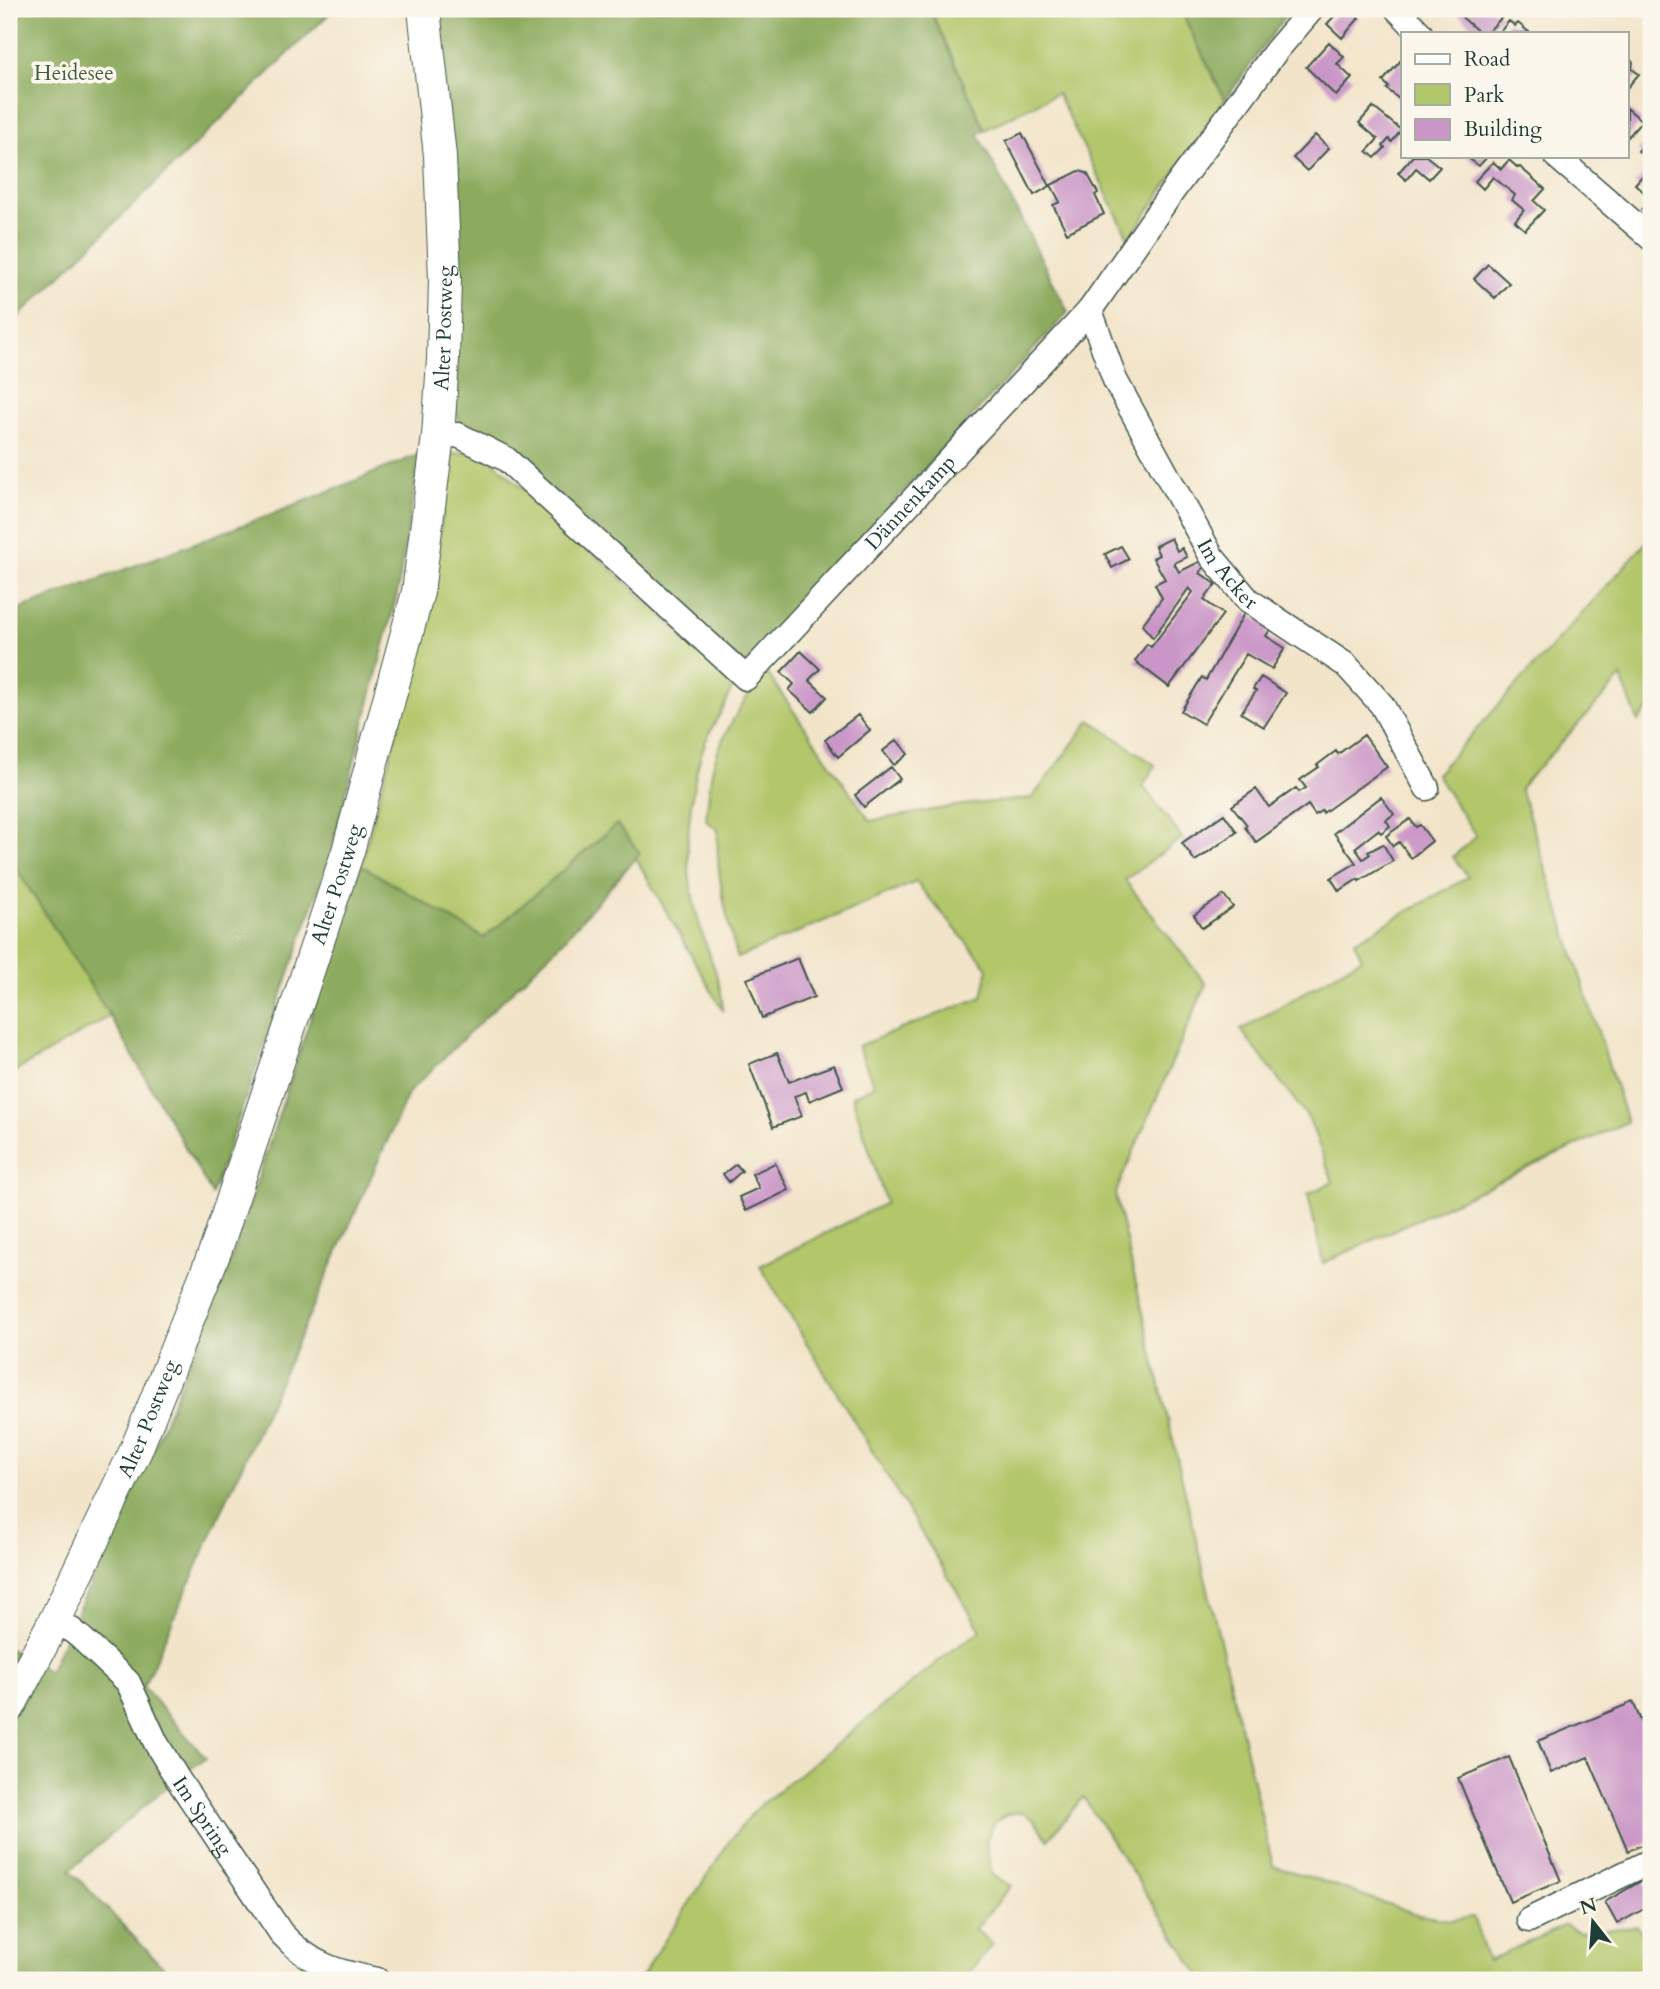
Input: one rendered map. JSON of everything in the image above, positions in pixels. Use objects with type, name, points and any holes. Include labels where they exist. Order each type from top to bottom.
[{"type":"main road","name":"Alter Postweg","points":[[9,1707],[56,1618],[136,1450],[216,1249],[348,851],[418,592],[438,436],[445,279],[440,156],[424,9]]},
{"type":"street","name":"Dännenkamp","points":[[438,436],[458,435],[506,459],[746,678],[1090,310],[1196,159],[1276,51],[1312,9]]},
{"type":"street","points":[[1398,9],[1419,32]]},
{"type":"street","points":[[1558,158],[1651,239]]},
{"type":"street","name":"Im Acker","points":[[1090,310],[1115,380],[1212,557],[1248,600],[1346,664],[1382,705],[1427,788]]},
{"type":"street","name":"Im Spring","points":[[56,1618],[128,1682],[156,1743],[177,1778],[281,1933],[294,1948],[320,1964],[377,1980]]},
{"type":"street","points":[[1529,1920],[1651,1861]]},
{"type":"green space","name":"Heidesee","points":[[9,9],[334,9],[9,326]]},
{"type":"green space","points":[[438,9],[930,9],[985,130],[978,134],[1068,312],[744,665],[461,424],[454,408]]},
{"type":"green space","points":[[930,9],[1180,9],[1225,100],[1129,239],[1057,93],[985,130]]},
{"type":"green space","points":[[1180,9],[1290,9],[1225,100]]},
{"type":"green space","points":[[481,450],[733,680],[730,694],[701,754],[693,790],[688,838],[694,902],[717,977],[723,1011],[636,858],[640,852],[484,938],[361,865],[427,619],[452,454]]},
{"type":"green space","points":[[420,454],[397,594],[330,856],[212,1194],[110,1016],[9,857],[9,613],[288,508]]},
{"type":"green space","points":[[1651,537],[1651,706],[1638,721],[1621,677],[1520,788],[1627,1122],[1323,1263],[1308,1194],[1333,1182],[1309,1119],[1241,1030],[1362,958],[1354,942],[1468,877],[1453,857],[1476,836],[1436,774]]},
{"type":"green space","points":[[765,670],[870,821],[962,805],[1032,798],[1090,720],[1155,765],[1143,786],[1182,838],[1125,880],[1206,984],[1115,1194],[1273,1866],[1419,1915],[1451,1920],[1473,1917],[1488,1961],[1565,1925],[1580,1933],[1637,1926],[1651,1942],[1651,1980],[1203,1980],[1083,1797],[1048,1840],[1035,1821],[1023,1812],[1007,1814],[995,1822],[986,1840],[992,1875],[1011,1886],[975,1929],[993,1944],[963,1980],[639,1980],[731,1839],[755,1810],[951,1651],[981,1631],[760,1266],[886,1203],[852,1096],[874,1086],[858,1046],[982,997],[988,968],[916,882],[737,958],[720,878],[718,830],[706,820],[712,771],[721,744],[734,718]]},
{"type":"green space","points":[[617,824],[640,853],[563,941],[409,1092],[143,1687],[206,1758],[177,1778],[70,1870],[175,1980],[9,1980],[9,1649],[49,1672],[152,1453],[234,1251],[361,865],[484,938]]},
{"type":"green space","points":[[9,857],[110,1016],[9,1075]]},
{"type":"building","points":[[1341,9],[1349,9],[1359,18],[1342,38],[1327,24]]},
{"type":"building","points":[[1461,9],[1494,9],[1503,16],[1488,32],[1479,32],[1457,13]]},
{"type":"building","points":[[1509,21],[1515,26],[1518,23],[1529,32],[1500,32]]},
{"type":"building","points":[[1329,42],[1344,57],[1337,64],[1352,78],[1336,96],[1306,67]]},
{"type":"building","points":[[1628,58],[1633,62],[1632,69],[1639,74],[1628,87]]},
{"type":"building","points":[[1401,60],[1400,100],[1387,89],[1389,87],[1383,81]]},
{"type":"building","points":[[1373,107],[1401,130],[1392,142],[1389,139],[1383,146],[1385,148],[1375,158],[1367,151],[1378,139],[1359,123]]},
{"type":"building","points":[[1628,109],[1642,121],[1628,137]]},
{"type":"building","points":[[1022,133],[1050,186],[1034,195],[1006,141]]},
{"type":"building","points":[[1315,135],[1329,148],[1307,171],[1293,158]]},
{"type":"building","points":[[1651,136],[1650,167],[1646,163],[1649,160],[1638,151]]},
{"type":"building","points":[[1411,158],[1429,158],[1440,167],[1429,179],[1416,168],[1406,180],[1398,173]]},
{"type":"building","points":[[1468,158],[1486,158],[1479,166]]},
{"type":"building","points":[[1509,160],[1545,189],[1534,201],[1544,210],[1525,230],[1515,221],[1524,210],[1512,200],[1515,195],[1493,177],[1483,189],[1475,181],[1493,162],[1501,169]]},
{"type":"building","points":[[1079,171],[1087,173],[1098,193],[1095,195],[1104,214],[1067,233],[1053,205],[1060,202],[1051,185]]},
{"type":"building","points":[[1645,173],[1651,179],[1651,190],[1647,195],[1635,184]]},
{"type":"building","points":[[1651,199],[1651,218],[1642,209]]},
{"type":"building","points":[[1488,264],[1509,283],[1495,298],[1474,279]]},
{"type":"building","points":[[1171,538],[1177,551],[1182,548],[1187,557],[1174,563],[1179,572],[1201,561],[1204,567],[1200,573],[1216,584],[1204,600],[1223,614],[1169,687],[1135,661],[1147,644],[1151,647],[1193,592],[1189,588],[1153,638],[1142,625],[1162,598],[1155,584],[1165,579],[1153,558],[1159,555],[1155,546]]},
{"type":"building","points":[[1121,546],[1129,559],[1112,568],[1105,554]]},
{"type":"building","points":[[1245,612],[1271,628],[1266,636],[1285,648],[1272,669],[1246,654],[1203,724],[1181,711],[1202,677],[1206,680]]},
{"type":"building","points":[[801,651],[820,669],[809,680],[827,697],[813,712],[789,690],[794,684],[781,672]]},
{"type":"building","points":[[1261,677],[1286,693],[1264,727],[1241,713],[1256,691],[1253,689]]},
{"type":"building","points":[[858,715],[870,730],[838,757],[825,740]]},
{"type":"building","points":[[1364,735],[1387,767],[1323,813],[1322,810],[1315,815],[1308,805],[1256,842],[1232,806],[1256,789],[1269,807],[1296,788],[1299,792],[1306,788],[1300,780],[1319,767],[1317,765]]},
{"type":"building","points":[[897,740],[908,754],[894,765],[883,751]]},
{"type":"building","points":[[891,767],[900,779],[864,807],[855,795]]},
{"type":"building","points":[[1381,797],[1394,814],[1386,820],[1390,826],[1381,833],[1378,830],[1355,848],[1363,859],[1370,854],[1368,852],[1383,844],[1393,861],[1339,891],[1331,878],[1356,863],[1334,833]]},
{"type":"building","points":[[1224,814],[1237,832],[1195,861],[1182,843]]},
{"type":"building","points":[[1410,819],[1416,827],[1420,825],[1432,841],[1411,858],[1399,842],[1393,846],[1386,836]]},
{"type":"building","points":[[1224,895],[1233,907],[1202,928],[1194,915]]},
{"type":"building","points":[[798,958],[814,997],[762,1018],[747,979]]},
{"type":"building","points":[[777,1053],[789,1082],[834,1065],[843,1087],[809,1101],[806,1092],[794,1096],[802,1116],[773,1127],[749,1064]]},
{"type":"building","points":[[775,1163],[789,1190],[746,1211],[739,1197],[759,1188],[752,1174]]},
{"type":"building","points":[[736,1164],[742,1171],[729,1182],[723,1174]]},
{"type":"building","points":[[1633,1702],[1651,1745],[1651,1841],[1628,1851],[1588,1757],[1551,1773],[1538,1741]]},
{"type":"building","points":[[1509,1757],[1561,1881],[1510,1902],[1458,1778]]},
{"type":"building","points":[[1643,1880],[1651,1895],[1651,1905],[1617,1924],[1605,1902]]}]
